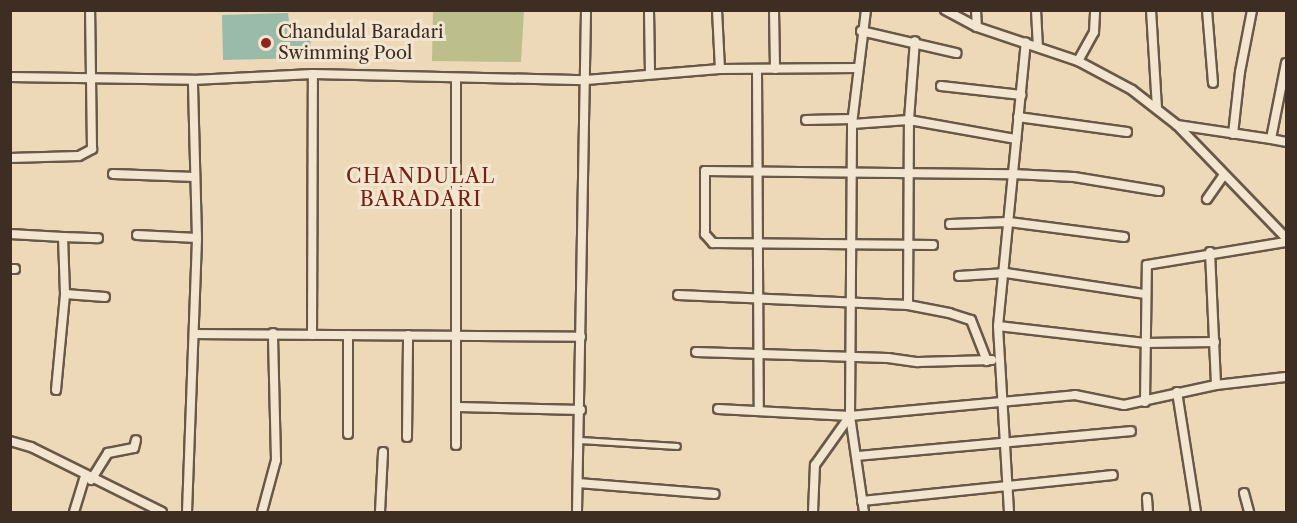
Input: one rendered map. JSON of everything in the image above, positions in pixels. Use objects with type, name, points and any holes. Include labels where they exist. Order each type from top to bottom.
[{"type":"street","points":[[10,158],[79,156],[92,149],[95,133],[90,77],[90,10]]},
{"type":"street","points":[[577,513],[581,410],[586,10]]},
{"type":"street","points":[[649,10],[650,74]]},
{"type":"street","points":[[717,10],[720,69]]},
{"type":"street","points":[[774,10],[775,69]]},
{"type":"street","points":[[864,513],[850,416],[850,173],[852,121],[861,31],[866,10]]},
{"type":"street","points":[[945,10],[977,27],[1078,61],[1156,107],[1177,125],[1287,240]]},
{"type":"street","points":[[976,10],[977,27]]},
{"type":"street","points":[[1036,10],[1038,46]]},
{"type":"street","points":[[1078,61],[1094,32],[1095,10]]},
{"type":"street","points":[[1151,10],[1156,107]]},
{"type":"street","points":[[1207,10],[1213,83]]},
{"type":"street","points":[[1233,134],[1240,72],[1252,10]]},
{"type":"street","points":[[861,31],[915,41],[956,53]]},
{"type":"street","points":[[908,305],[909,120],[915,41]]},
{"type":"street","points":[[1009,513],[998,326],[1006,273],[1012,174],[1026,42]]},
{"type":"street","points":[[1271,139],[1287,63]]},
{"type":"street","points":[[10,77],[193,80],[313,74],[586,80],[720,69],[757,71],[858,68]]},
{"type":"street","points":[[757,71],[754,171],[756,355],[759,411]]},
{"type":"street","points":[[312,335],[313,74]]},
{"type":"street","points":[[456,78],[455,335],[458,407],[456,445]]},
{"type":"street","points":[[187,513],[197,238],[193,80]]},
{"type":"street","points":[[941,86],[1021,94]]},
{"type":"street","points":[[1018,117],[1127,132]]},
{"type":"street","points":[[806,120],[909,120],[1016,139]]},
{"type":"street","points":[[1177,125],[1287,142]]},
{"type":"street","points":[[933,245],[713,243],[705,234],[705,171],[1012,174],[1074,177],[1159,190]]},
{"type":"street","points":[[113,174],[195,177]]},
{"type":"street","points":[[1207,199],[1224,176]]},
{"type":"street","points":[[950,224],[1009,222],[1124,237]]},
{"type":"street","points":[[10,234],[98,238]]},
{"type":"street","points":[[137,235],[197,238]]},
{"type":"street","points":[[56,390],[65,294],[63,237]]},
{"type":"street","points":[[1145,402],[1144,294],[1147,265],[1287,240]]},
{"type":"street","points":[[1210,252],[1216,385]]},
{"type":"street","points":[[958,276],[1006,273],[1144,294]]},
{"type":"street","points":[[65,294],[105,297]]},
{"type":"street","points":[[678,295],[908,305],[969,318],[987,361]]},
{"type":"street","points":[[998,326],[1145,343],[1215,342]]},
{"type":"street","points":[[262,513],[276,460],[273,333]]},
{"type":"street","points":[[194,334],[581,337]]},
{"type":"street","points":[[348,335],[348,434]]},
{"type":"street","points":[[407,437],[408,335]]},
{"type":"street","points":[[696,352],[850,357],[918,363],[999,359]]},
{"type":"street","points":[[718,409],[850,416],[1002,405],[1075,395],[1124,405],[1216,385],[1286,377]]},
{"type":"street","points":[[1177,392],[1196,513]]},
{"type":"street","points":[[458,407],[581,410]]},
{"type":"street","points":[[813,513],[815,465],[850,416]]},
{"type":"street","points":[[857,456],[1005,440],[1131,431]]},
{"type":"street","points":[[74,513],[88,478],[108,453],[134,448],[136,440]]},
{"type":"street","points":[[10,441],[31,447],[88,478],[162,513]]},
{"type":"street","points":[[380,513],[383,452]]},
{"type":"street","points":[[862,501],[1113,475]]},
{"type":"street","points":[[578,483],[715,494]]},
{"type":"street","points":[[1244,493],[1249,513]]},
{"type":"street","points":[[1147,498],[1149,513]]},
{"type":"lane","points":[[580,440],[677,447]]},
{"type":"green space","points":[[433,11],[524,11],[521,62],[432,61]]},
{"type":"shaded area","name":"Chandulal Baradari Swimming Pool","points":[[288,13],[290,29],[310,28],[311,58],[223,60],[222,15]]},
{"type":"place","name":"Chandulal Baradari Swimming Pool","points":[[266,43]]},
{"type":"district","name":"CHANDULAL BARADARI","points":[[421,188]]}]
